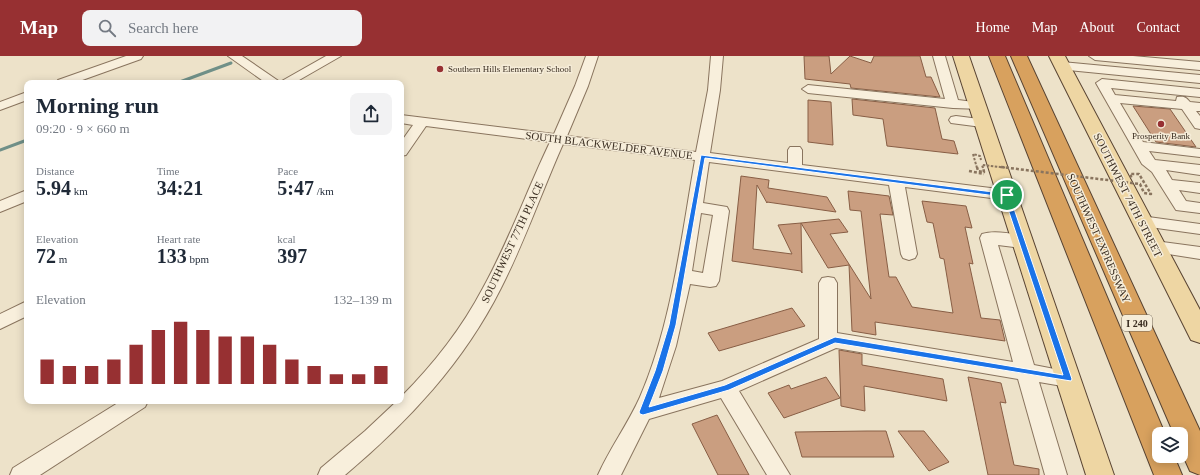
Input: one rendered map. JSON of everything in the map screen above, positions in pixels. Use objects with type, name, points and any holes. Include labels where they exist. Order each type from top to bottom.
[{"type":"highway","name":"I 240","points":[[997,56],[1152,438]]},
{"type":"highway","name":"SOUTHWEST EXPRESSWAY","points":[[1019,56],[1200,462]]},
{"type":"highway","name":"I 240","points":[[1163,463],[1168,475]]},
{"type":"main road","points":[[961,56],[1100,475]]},
{"type":"main road","name":"SOUTHWEST 74TH STREET","points":[[1059,61],[1200,333]]},
{"type":"street","points":[[70,80],[136,56]]},
{"type":"street","points":[[234,56],[270,80]]},
{"type":"street","points":[[291,80],[335,56]]},
{"type":"street","name":"SOUTHWEST 77TH PLACE","points":[[329,475],[353,455],[415,396],[464,335],[495,284],[592,56]]},
{"type":"street","points":[[609,475],[643,412],[667,346],[682,276],[703,156],[716,80],[717,56]]},
{"type":"street","points":[[939,56],[954,104]]},
{"type":"street","points":[[1095,56],[1152,59],[1200,66]]},
{"type":"street","points":[[1152,59],[1199,123]]},
{"type":"street","points":[[1059,61],[1164,76],[1200,79]]},
{"type":"street","points":[[1200,93],[1102,83],[1138,146],[1147,160],[1158,169],[1181,206],[1200,208]]},
{"type":"street","points":[[808,89],[954,104],[980,115]]},
{"type":"street","points":[[0,106],[24,97]]},
{"type":"street","points":[[1110,98],[1200,107]]},
{"type":"street","points":[[956,120],[980,115]]},
{"type":"street","name":"SOUTH BLACKWELDER AVENUE","points":[[404,119],[1007,195]]},
{"type":"street","points":[[404,148],[422,122]]},
{"type":"street","points":[[1138,146],[1200,153]]},
{"type":"street","points":[[795,150],[795,168]]},
{"type":"street","points":[[1152,164],[1200,170]]},
{"type":"street","points":[[896,181],[909,254]]},
{"type":"street","points":[[1168,184],[1200,188]]},
{"type":"street","points":[[0,207],[24,196]]},
{"type":"street","points":[[682,276],[710,281],[721,211],[694,207]]},
{"type":"street","points":[[1141,221],[1200,229]]},
{"type":"street","points":[[1023,242],[988,238],[1056,475]]},
{"type":"street","points":[[1155,248],[1200,254]]},
{"type":"street","points":[[828,283],[828,343]]},
{"type":"street","points":[[0,322],[24,310]]},
{"type":"street","points":[[643,412],[726,388],[835,340],[1068,379]]},
{"type":"street","points":[[726,388],[779,475]]},
{"type":"street","points":[[21,475],[133,404]]},
{"type":"path","points":[[969,171],[986,174],[981,160],[980,156],[973,154],[978,171],[984,172],[982,165],[1140,184],[1144,193],[1152,194],[1140,174],[1130,174],[1132,179]]},
{"type":"building","points":[[804,56],[829,56],[831,74],[850,56],[871,63],[874,56],[920,56],[926,77],[931,77],[940,97],[851,88],[850,84],[805,79]]},
{"type":"building","points":[[852,99],[935,108],[942,139],[954,141],[958,154],[887,146],[883,119],[853,115]]},
{"type":"building","points":[[808,100],[831,102],[833,145],[808,142]]},
{"type":"building","points":[[1133,106],[1170,109],[1196,147],[1156,142]]},
{"type":"building","points":[[741,176],[769,180],[768,188],[827,197],[836,212],[767,203],[757,185],[753,249],[792,254],[778,225],[801,223],[802,273],[801,271],[732,261]]},
{"type":"building","points":[[848,191],[889,196],[893,215],[880,214],[889,277],[896,277],[912,307],[953,313],[944,259],[940,258],[933,223],[927,222],[922,201],[966,206],[972,228],[965,227],[973,264],[969,263],[981,318],[1000,320],[1005,341],[875,322],[876,335],[852,331],[849,265],[828,268],[801,223],[839,219],[848,232],[830,234],[871,299],[861,211],[850,210]]},
{"type":"building","points":[[792,308],[805,326],[719,351],[708,333]]},
{"type":"building","points":[[839,350],[862,354],[862,365],[943,379],[947,401],[864,386],[865,411],[841,406]]},
{"type":"building","points":[[826,377],[840,398],[784,418],[768,393],[789,385],[791,389]]},
{"type":"building","points":[[968,377],[1001,383],[1006,403],[1000,402],[1014,465],[1039,469],[1039,475],[988,475]]},
{"type":"building","points":[[717,415],[749,475],[718,475],[692,424]]},
{"type":"building","points":[[886,431],[894,457],[802,457],[795,432]]},
{"type":"building","points":[[898,431],[924,431],[949,462],[929,471]]},
{"type":"waterway","points":[[185,80],[231,63]]},
{"type":"waterway","points":[[0,150],[24,141]]},
{"type":"place","name":"Southern Hills Elementary School","points":[[440,69]]},
{"type":"place","name":"Prosperity Bank","points":[[1161,124]]},
{"type":"route","points":[[703,156],[1007,195],[1068,379],[835,340],[726,388],[643,412],[667,346],[678,302],[703,156]]}]
